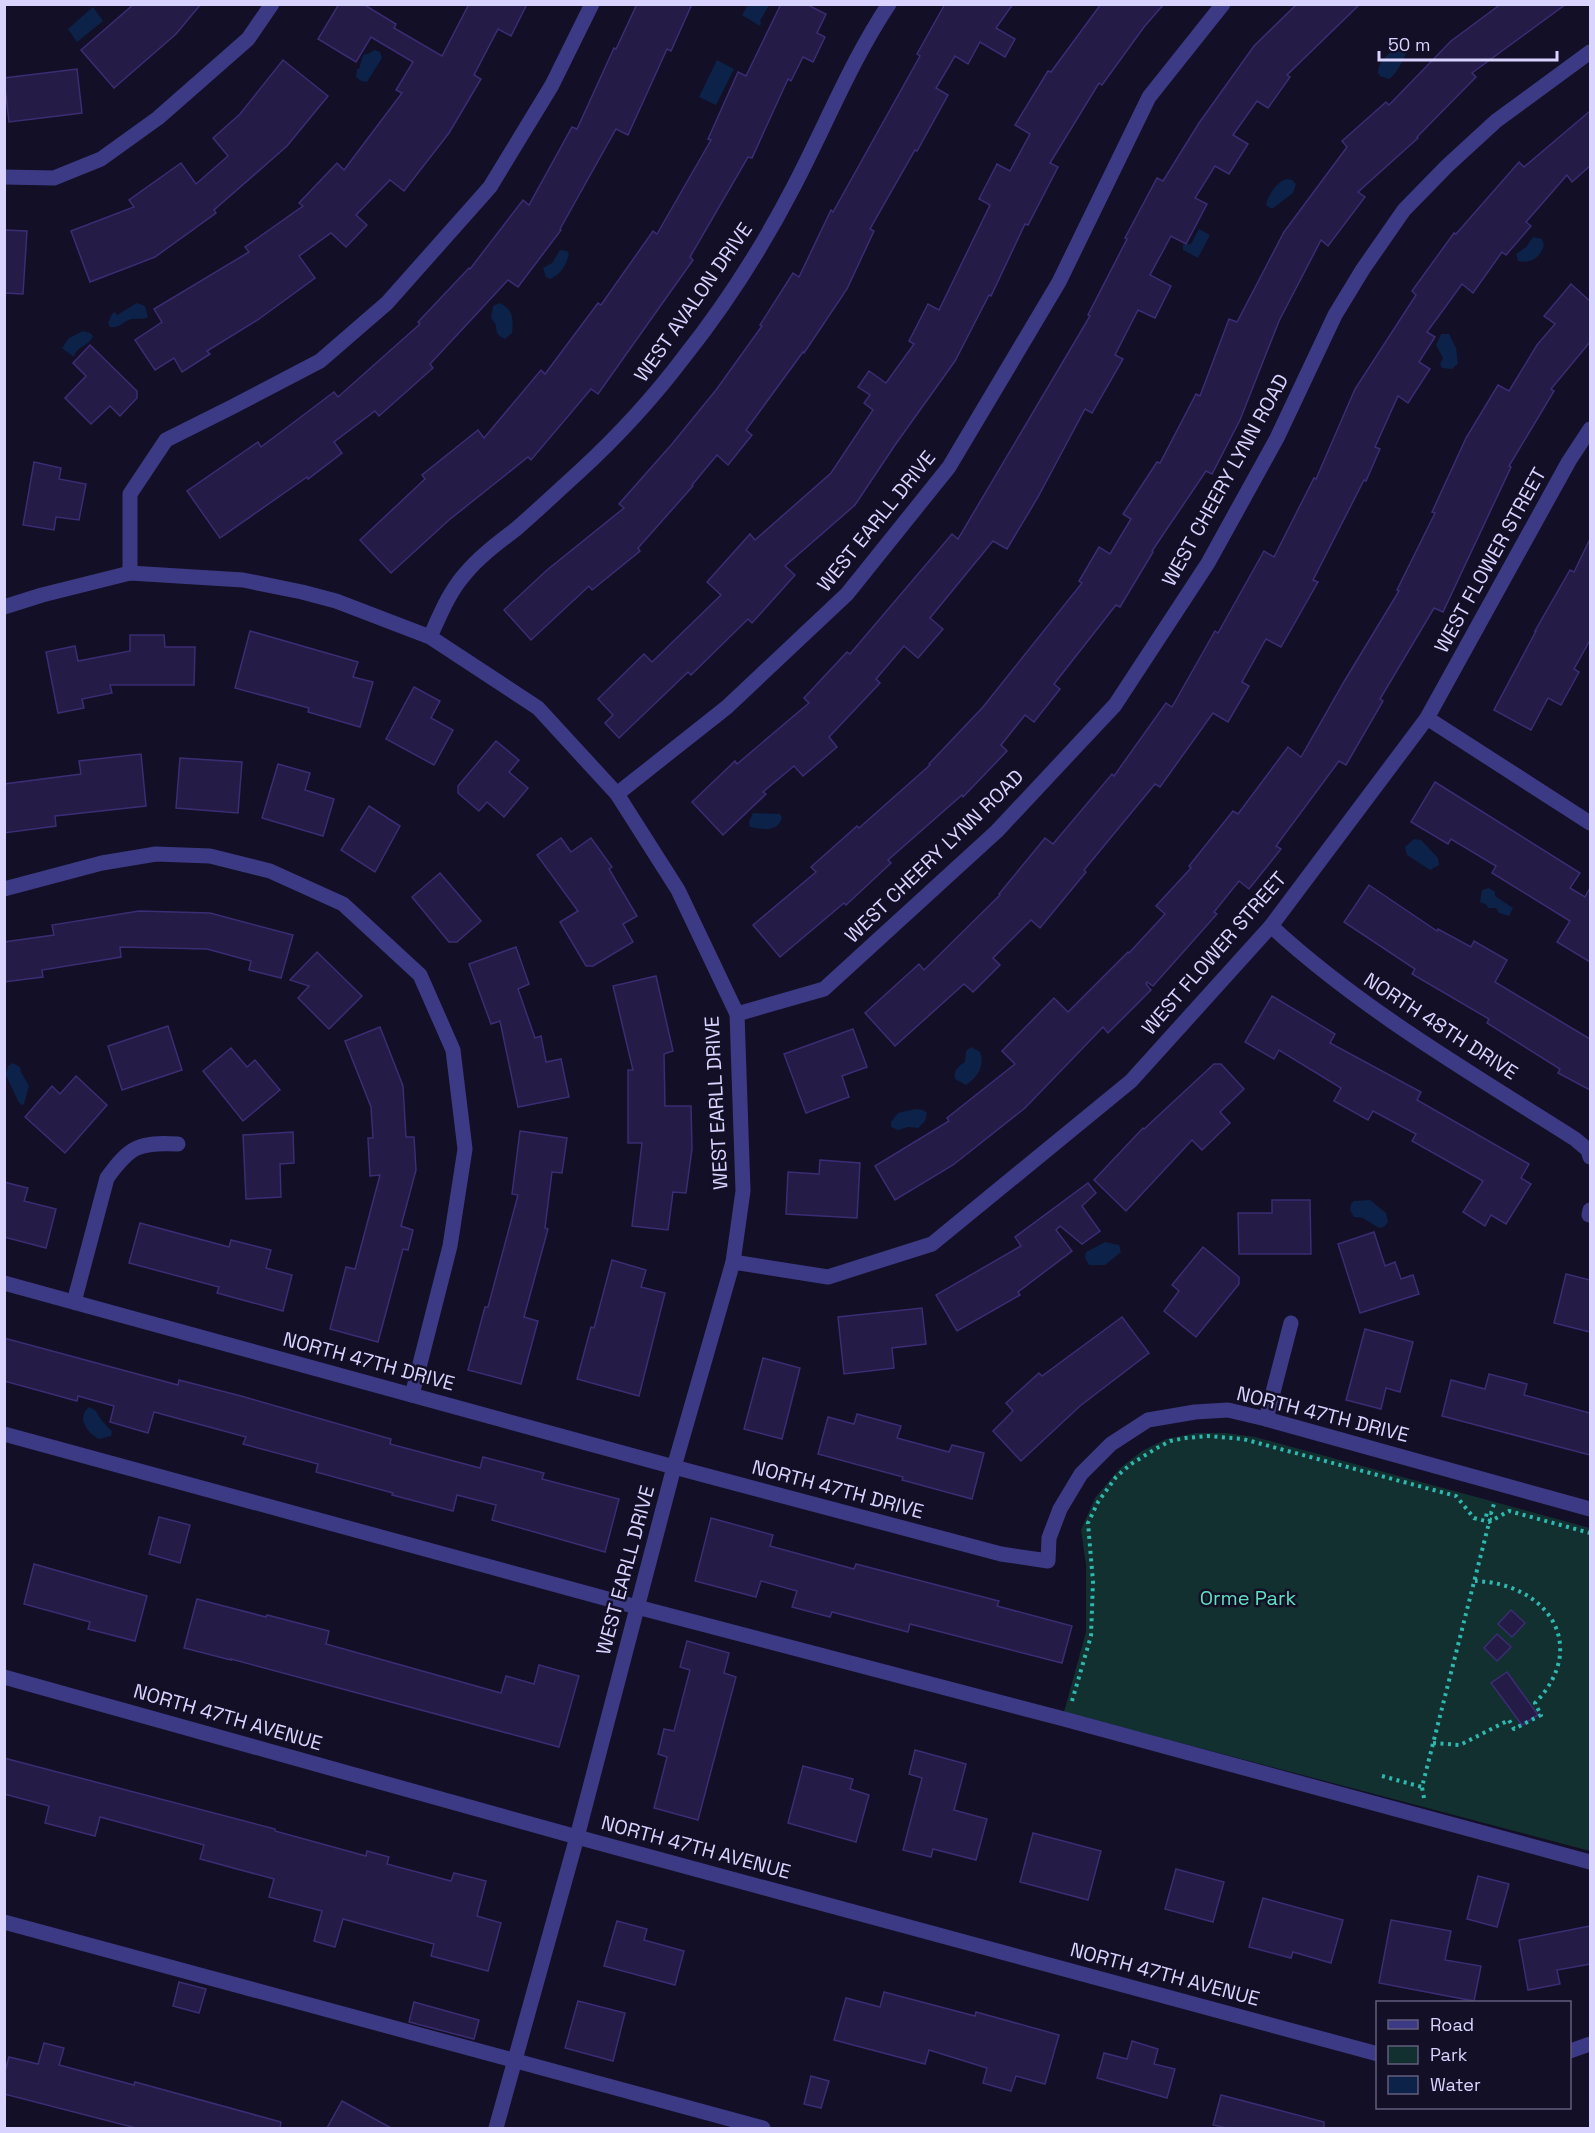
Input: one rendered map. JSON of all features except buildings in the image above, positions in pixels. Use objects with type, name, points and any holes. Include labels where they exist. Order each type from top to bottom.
[{"type":"street","points":[[4,177],[54,178],[101,159],[158,118],[248,39],[272,4]]},
{"type":"street","points":[[130,573],[130,494],[166,440],[320,361],[387,303],[490,187],[552,85],[592,4]]},
{"type":"street","name":"WEST AVALON DRIVE","points":[[430,637],[451,593],[480,557],[517,528],[582,470],[633,419],[691,348],[771,229],[846,81],[889,4]]},
{"type":"street","name":"WEST EARLL DRIVE","points":[[496,2128],[577,1837],[674,1467],[733,1262],[743,1191],[737,1014],[678,890],[617,794],[727,707],[847,594],[949,467],[1059,282],[1149,97],[1223,4]]},
{"type":"street","name":"WEST CHEERY LYNN ROAD","points":[[737,1014],[824,988],[997,831],[1115,705],[1208,563],[1277,438],[1335,315],[1363,269],[1404,210],[1446,166],[1496,121],[1590,52]]},
{"type":"street","name":"WEST FLOWER STREET","points":[[733,1262],[828,1277],[932,1244],[1131,1081],[1271,926],[1427,718],[1569,461],[1590,430]]},
{"type":"street","points":[[4,607],[130,573],[243,580],[302,592],[336,602],[430,637],[538,708],[617,794]]},
{"type":"street","points":[[1427,718],[1590,823]]},
{"type":"street","points":[[4,889],[102,863],[156,854],[210,856],[270,871],[343,904],[420,975],[453,1050],[465,1149],[450,1246],[412,1395]]},
{"type":"street","name":"NORTH 48TH DRIVE","points":[[1271,926],[1361,1001],[1575,1139],[1588,1150],[1590,1157]]},
{"type":"street","points":[[74,1302],[107,1178],[119,1161],[135,1147],[154,1143],[178,1144]]},
{"type":"street","name":"NORTH 47TH DRIVE","points":[[4,1283],[674,1467],[1001,1554],[1048,1561],[1049,1538],[1060,1509],[1081,1474],[1111,1444],[1148,1420],[1195,1412],[1228,1410],[1266,1419],[1590,1509]]},
{"type":"street","points":[[1266,1419],[1291,1323]]},
{"type":"street","points":[[4,1434],[637,1607],[1064,1719],[1590,1862]]},
{"type":"street","name":"NORTH 47TH AVENUE","points":[[4,1677],[577,1837],[1376,2054]]},
{"type":"street","points":[[4,1922],[763,2128]]},
{"type":"street","points":[[1571,2050],[1590,2044]]},
{"type":"path","points":[[1070,1709],[1091,1636],[1093,1582],[1089,1523],[1098,1502],[1116,1478],[1131,1464],[1170,1441],[1207,1436],[1243,1439],[1456,1496],[1474,1518],[1489,1522],[1509,1511],[1590,1533]]},
{"type":"path","points":[[1423,1797],[1422,1786],[1490,1519],[1485,1517],[1487,1512],[1491,1513],[1500,1483]]},
{"type":"path","points":[[1433,1743],[1460,1745],[1509,1720],[1514,1729],[1541,1714],[1536,1703],[1555,1676],[1560,1659],[1561,1643],[1557,1629],[1552,1617],[1543,1606],[1529,1596],[1503,1584],[1475,1581]]},
{"type":"path","points":[[1382,1776],[1422,1786]]},
{"type":"green space","name":"Orme Park","points":[[1196,1433],[1226,1433],[1255,1437],[1590,1528],[1590,1851],[1064,1712],[1086,1632],[1086,1565],[1081,1530],[1095,1498],[1120,1468],[1142,1451],[1166,1439]]},
{"type":"water","points":[[748,5],[769,5],[760,21],[760,26],[742,15]]},
{"type":"water","points":[[93,7],[103,21],[77,42],[68,29]]},
{"type":"water","points":[[1398,46],[1407,51],[1400,66],[1389,79],[1380,76],[1378,73],[1380,64]]},
{"type":"water","points":[[374,50],[380,52],[382,58],[367,82],[361,81],[356,77],[357,69],[359,69],[363,55]]},
{"type":"water","points":[[717,60],[734,69],[716,105],[699,97]]},
{"type":"water","points":[[1286,179],[1296,184],[1293,193],[1272,209],[1266,205],[1269,197],[1276,186]]},
{"type":"water","points":[[1199,229],[1210,235],[1198,258],[1183,250],[1183,245],[1191,244]]},
{"type":"water","points":[[1533,237],[1542,239],[1544,245],[1540,253],[1535,259],[1518,261],[1516,254],[1526,247]]},
{"type":"water","points":[[560,250],[567,251],[568,258],[560,272],[550,279],[546,277],[543,268],[552,263]]},
{"type":"water","points":[[137,303],[145,306],[148,317],[110,327],[108,323],[112,314],[115,312],[117,315]]},
{"type":"water","points":[[499,303],[510,311],[513,324],[512,333],[505,339],[498,334],[491,318],[493,306]]},
{"type":"water","points":[[83,331],[93,336],[74,357],[62,348],[69,338]]},
{"type":"water","points":[[1441,334],[1449,334],[1456,348],[1458,364],[1452,369],[1442,368],[1440,364],[1443,358],[1436,345]]},
{"type":"water","points":[[753,813],[780,814],[782,818],[780,823],[773,828],[750,827],[749,822]]},
{"type":"water","points":[[1414,839],[1421,840],[1438,858],[1439,865],[1430,870],[1407,855],[1405,847]]},
{"type":"water","points":[[1489,888],[1495,892],[1495,896],[1513,908],[1509,916],[1499,913],[1496,908],[1488,908],[1480,902],[1482,890]]},
{"type":"water","points":[[971,1047],[980,1052],[982,1062],[977,1075],[966,1085],[955,1079],[955,1071],[965,1062],[966,1051]]},
{"type":"water","points":[[13,1063],[20,1067],[29,1086],[24,1104],[21,1105],[5,1073],[8,1066]]},
{"type":"water","points":[[915,1109],[927,1113],[925,1121],[918,1128],[908,1127],[898,1130],[891,1127],[891,1122],[898,1113]]},
{"type":"water","points":[[1370,1200],[1386,1213],[1388,1222],[1384,1227],[1379,1228],[1363,1218],[1354,1217],[1350,1210],[1354,1201]]},
{"type":"water","points":[[1105,1242],[1119,1245],[1121,1252],[1105,1265],[1089,1265],[1085,1258],[1086,1252]]},
{"type":"water","points":[[89,1407],[96,1411],[112,1431],[111,1436],[99,1439],[87,1429],[83,1415]]}]
